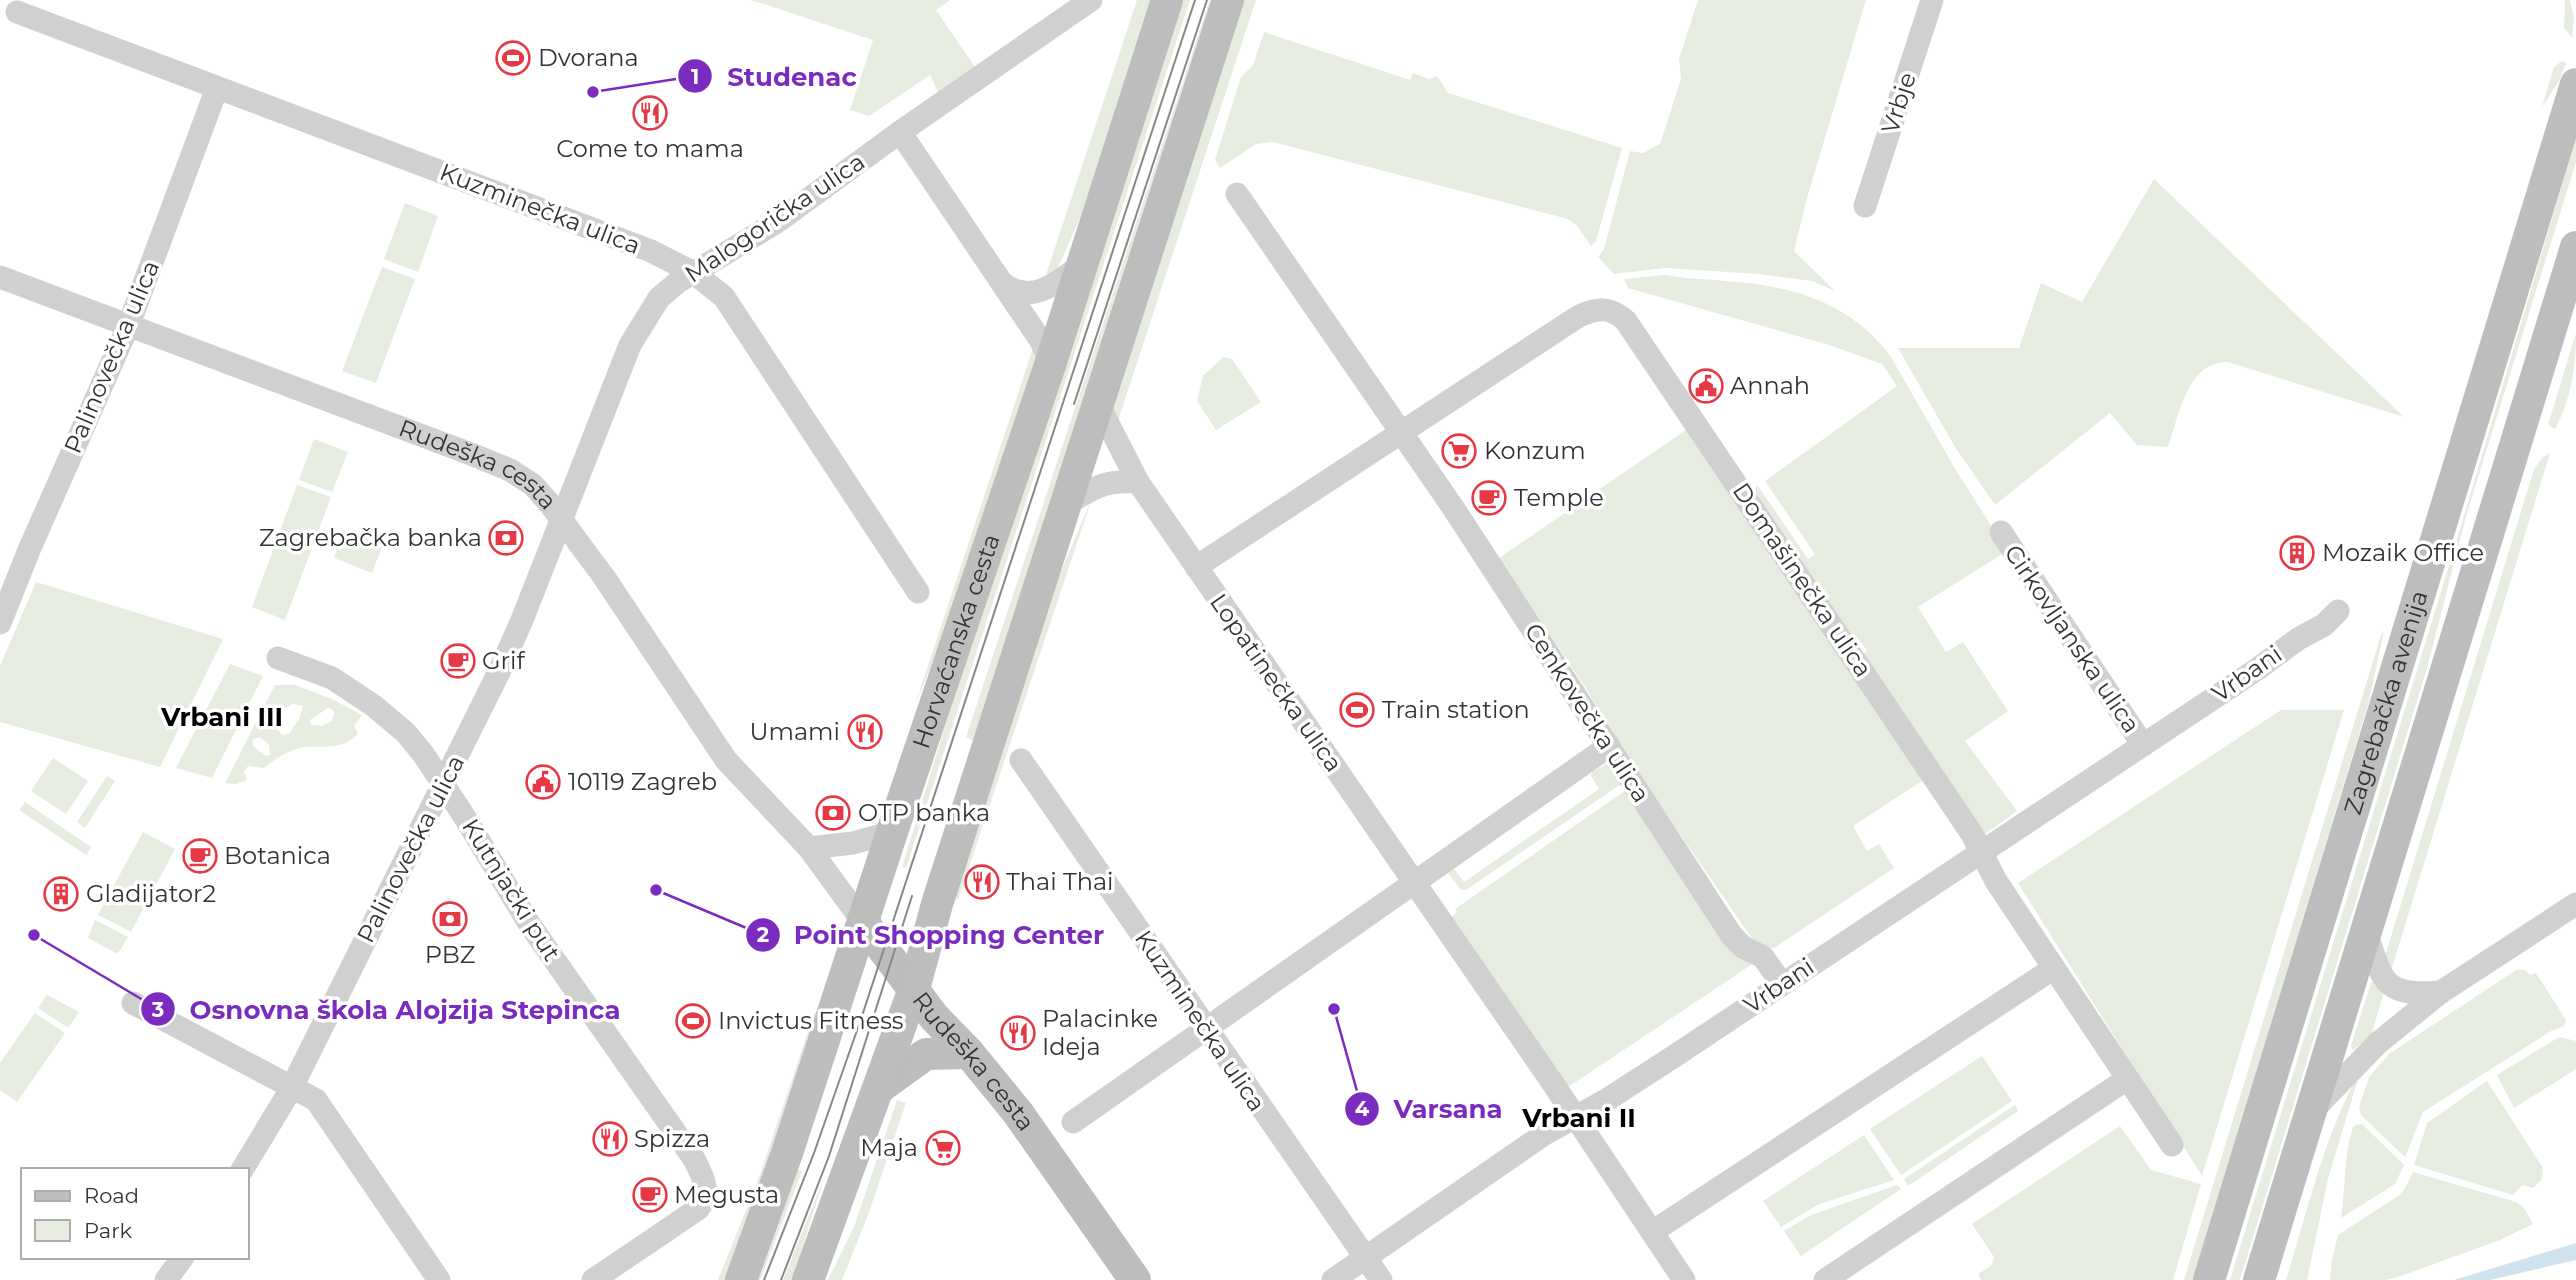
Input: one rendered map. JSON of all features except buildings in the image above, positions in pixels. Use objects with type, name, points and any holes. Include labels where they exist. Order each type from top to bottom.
[{"type":"street","name":"Malogorička ulica","points":[[562,520],[630,345],[659,298],[777,222],[900,132],[1091,0]]},
{"type":"street","name":"Horvaćanska cesta","points":[[741,1280],[787,1153],[1049,368],[1167,0]]},
{"type":"street","points":[[808,1280],[914,989],[937,904],[1228,0]]},
{"type":"street","name":"Vrbje","points":[[1865,206],[1932,0]]},
{"type":"street","name":"Kuzminečka ulica","points":[[17,12],[651,251],[694,273],[724,298],[918,592]]},
{"type":"street","name":"Zagrebačka avenija","points":[[2209,1280],[2576,84]]},
{"type":"street","name":"Palinovečka ulica","points":[[0,623],[29,550],[129,324],[217,88]]},
{"type":"street","points":[[900,132],[1041,341],[1049,368]]},
{"type":"street","name":"Cenkovečka ulica","points":[[1237,194],[1402,432],[1732,936],[1743,947],[1763,957],[1782,984]]},
{"type":"street","name":"Zagrebačka avenija","points":[[2259,1280],[2576,247]]},
{"type":"street","points":[[1004,284],[1012,290],[1025,293],[1039,291],[1056,283],[1083,263]]},
{"type":"street","name":"Rudeška cesta","points":[[0,277],[510,471],[533,485],[611,588],[726,760],[808,848],[934,1017],[969,1053],[1018,1113],[1135,1280]]},
{"type":"street","name":"Domašinečka ulica","points":[[1402,432],[1579,316],[1605,308],[1617,313],[1626,321],[1731,475],[1972,834],[1980,853]]},
{"type":"street","name":"Lopatinečka ulica","points":[[1098,404],[1139,482],[1576,1118]]},
{"type":"street","points":[[1196,567],[1402,432]]},
{"type":"street","points":[[1066,504],[1102,483],[1139,482]]},
{"type":"street","name":"Palinovečka ulica","points":[[243,1168],[291,1089],[444,783],[503,663],[562,520]]},
{"type":"street","name":"Cirkovljanska ulica","points":[[2001,532],[2143,745]]},
{"type":"street","name":"Vrbani","points":[[1333,1280],[1543,1135],[1608,1099],[2256,670],[2298,639],[2324,625],[2338,611]]},
{"type":"street","name":"Kutnjački put","points":[[278,658],[332,678],[383,712],[406,733],[444,783],[530,925],[694,1159],[706,1183],[703,1202],[698,1209],[593,1280]]},
{"type":"street","points":[[1073,1122],[1609,746]]},
{"type":"street","name":"Kuzminečka ulica","points":[[1021,760],[1381,1280]]},
{"type":"street","points":[[808,848],[853,843],[892,832]]},
{"type":"street","points":[[1980,853],[2172,1145]]},
{"type":"street","points":[[2311,1112],[2378,1043],[2441,992],[2576,904]]},
{"type":"street","points":[[2366,932],[2381,974],[2393,989],[2409,994],[2441,992]]},
{"type":"street","points":[[1652,1232],[2054,968]]},
{"type":"street","points":[[133,1003],[316,1100],[439,1280]]},
{"type":"street","points":[[879,1088],[926,1054],[969,1053]]},
{"type":"street","points":[[1825,1280],[2127,1079]]},
{"type":"street","points":[[1576,1118],[1684,1280]]},
{"type":"street","points":[[166,1280],[182,1259]]},
{"type":"green space","points":[[751,0],[950,0],[936,10],[977,70],[939,94],[930,75],[869,116],[850,110],[873,40]]},
{"type":"green space","points":[[1137,0],[1156,0],[1078,223],[1059,265],[1051,277],[1044,281]]},
{"type":"green space","points":[[1182,0],[1190,0],[906,868],[902,867],[982,606]]},
{"type":"green space","points":[[1210,0],[1219,0],[977,743],[966,737]]},
{"type":"green space","points":[[1243,0],[1256,0],[1115,430],[1112,400]]},
{"type":"green space","points":[[1698,0],[1866,0],[1807,198],[1794,251],[1835,291],[1812,281],[1759,274],[1665,268],[1614,274],[1598,257],[1604,249],[1630,151],[1643,153],[1660,144],[1681,79],[1679,59]]},
{"type":"green space","points":[[2565,0],[2570,0],[2574,18],[2572,38],[2564,28]]},
{"type":"green space","points":[[1264,32],[1410,80],[1413,73],[1429,79],[1437,76],[1448,93],[1622,148],[1596,241],[1591,246],[1577,226],[1568,219],[1273,142],[1256,144],[1220,168],[1215,160],[1241,77],[1253,65]]},
{"type":"green space","points":[[2562,61],[2566,63],[2559,81],[2542,107],[2554,67]]},
{"type":"green space","points":[[2576,138],[2576,162],[2467,513],[2427,668],[2240,1280],[2230,1280],[2455,546]]},
{"type":"green space","points":[[2154,179],[2404,417],[2228,362],[2214,364],[2203,370],[2187,392],[2168,447],[2137,445],[2110,413],[1995,505],[1955,447],[1898,348],[2019,348],[2041,283],[2082,302]]},
{"type":"green space","points":[[405,203],[438,216],[418,272],[384,259]]},
{"type":"green space","points":[[382,267],[415,279],[376,383],[342,371]]},
{"type":"green space","points":[[1666,275],[1750,283],[1796,292],[1838,310],[1857,322],[1891,357],[1954,467],[2007,551],[1918,607],[1946,652],[1963,642],[2008,711],[1965,741],[2017,811],[1982,836],[1862,657],[1867,650],[1857,638],[1849,637],[1750,491],[1758,486],[1808,559],[1815,554],[1765,481],[1897,386],[1882,364],[1829,345],[1628,288],[1624,279]]},
{"type":"green space","points":[[2576,333],[2572,382],[2555,429],[2548,425]]},
{"type":"green space","points":[[1033,348],[1037,367],[939,647],[915,705]]},
{"type":"green space","points":[[1223,357],[1232,359],[1261,402],[1216,430],[1197,401],[1203,376]]},
{"type":"green space","points":[[1689,428],[1928,777],[1853,826],[1867,851],[1879,844],[1894,868],[1774,948],[1758,947],[1628,759],[1589,693],[1499,558]]},
{"type":"green space","points":[[314,439],[348,452],[332,492],[299,480]]},
{"type":"green space","points":[[2550,453],[2391,971],[2387,967],[2386,953],[2534,469],[2542,458]]},
{"type":"green space","points":[[297,485],[331,497],[285,620],[252,607]]},
{"type":"green space","points":[[1092,498],[958,900],[952,898],[1052,593]]},
{"type":"green space","points":[[345,530],[383,544],[372,573],[334,558]]},
{"type":"green space","points":[[36,582],[223,639],[160,767],[0,722],[0,666]]},
{"type":"green space","points":[[2384,631],[2369,701],[2193,1280],[2184,1280],[2381,635]]},
{"type":"green space","points":[[230,664],[263,676],[212,778],[176,768]]},
{"type":"green space","points":[[275,685],[295,685],[332,699],[362,715],[354,726],[358,733],[340,745],[294,750],[278,757],[264,768],[248,766],[244,772],[247,780],[236,784],[225,783]],"holes":[[[293,704],[303,706],[299,719],[289,734],[282,735],[275,726],[279,712]],[[328,708],[333,710],[332,721],[322,726],[311,725],[310,720]],[[260,737],[269,745],[270,755],[266,756],[253,746],[253,739]]]},
{"type":"green space","points":[[2281,710],[2344,710],[2202,1176],[2018,883]]},
{"type":"green space","points":[[53,758],[88,781],[66,814],[31,791]]},
{"type":"green space","points":[[1612,764],[1624,782],[1466,890],[1461,890],[1448,873],[1454,869],[1464,882],[1599,789],[1591,776],[1592,772]]},
{"type":"green space","points":[[107,776],[115,781],[85,828],[77,822]]},
{"type":"green space","points":[[1629,788],[1757,961],[1568,1087],[1450,918],[1457,912],[1455,909]]},
{"type":"green space","points":[[25,802],[91,847],[86,855],[19,810]]},
{"type":"green space","points":[[143,832],[175,849],[131,932],[98,915]]},
{"type":"green space","points":[[95,920],[128,937],[119,952],[116,953],[88,938]]},
{"type":"green space","points":[[2516,970],[2525,970],[2530,975],[2536,973],[2566,1020],[2564,1026],[2551,1031],[2423,1112],[2405,1157],[2361,1115],[2359,1107],[2369,1077],[2389,1054]]},
{"type":"green space","points":[[2375,981],[2384,992],[2371,1036],[2353,1050],[2351,1046],[2371,983]]},
{"type":"green space","points":[[47,995],[79,1012],[68,1028],[38,1008]]},
{"type":"green space","points":[[818,1012],[728,1280],[718,1280],[757,1183],[814,1014]]},
{"type":"green space","points":[[35,1013],[65,1033],[17,1102],[0,1090],[0,1063]]},
{"type":"green space","points":[[2559,1037],[2576,1041],[2576,1069],[2514,1108],[2497,1075]]},
{"type":"green space","points":[[1982,1056],[2012,1101],[1901,1175],[1870,1129]]},
{"type":"green space","points":[[2360,1072],[2328,1179],[2307,1280],[2286,1280],[2336,1121]]},
{"type":"green space","points":[[2487,1081],[2543,1168],[2542,1179],[2533,1188],[2522,1185],[2513,1195],[2414,1165],[2427,1123]]},
{"type":"green space","points":[[897,1100],[906,1103],[868,1215],[842,1280],[828,1280],[854,1227]]},
{"type":"green space","points":[[2015,1105],[2018,1111],[1908,1186],[1904,1179]]},
{"type":"green space","points":[[2362,1124],[2404,1165],[2395,1184],[2341,1218],[2350,1138],[2353,1127]]},
{"type":"green space","points":[[2120,1126],[2151,1170],[2201,1184],[2173,1280],[1981,1280],[1978,1274],[1992,1265],[1994,1257],[1972,1224]]},
{"type":"green space","points":[[1864,1135],[1894,1180],[1819,1204],[1781,1227],[1763,1201]]},
{"type":"green space","points":[[796,1169],[802,1171],[760,1280],[754,1280]]},
{"type":"green space","points":[[2413,1172],[2516,1202],[2524,1208],[2533,1224],[2500,1240],[2398,1277],[2385,1280],[2330,1280],[2338,1235],[2398,1196]]},
{"type":"green space","points":[[825,1175],[792,1280],[783,1280]]},
{"type":"green space","points":[[1897,1185],[1901,1189],[1801,1256],[1784,1231],[1811,1215]]},
{"type":"water","points":[[2576,1243],[2576,1260],[2490,1280],[2454,1280]]},
{"type":"tram line","points":[[764,1280],[814,1153],[861,1019],[1195,0]]},
{"type":"tram line","points":[[1074,404],[1207,0]]},
{"type":"tram line","points":[[781,1280],[829,1156],[912,896]]},
{"type":"place","name":"Dvorana","points":[[513,58]]},
{"type":"place","name":"Studenac","points":[[593,92]]},
{"type":"place","name":"Come to mama","points":[[650,113]]},
{"type":"place","name":"Annah","points":[[1706,386]]},
{"type":"place","name":"Konzum","points":[[1459,451]]},
{"type":"place","name":"Temple","points":[[1489,498]]},
{"type":"place","name":"Zagrebačka banka","points":[[506,538]]},
{"type":"place","name":"Mozaik Office","points":[[2297,553]]},
{"type":"place","name":"Grif","points":[[458,661]]},
{"type":"place","name":"Train station","points":[[1357,710]]},
{"type":"place","name":"Umami","points":[[865,732]]},
{"type":"place","name":"10119 Zagreb","points":[[543,782]]},
{"type":"place","name":"OTP banka","points":[[833,813]]},
{"type":"place","name":"Botanica","points":[[200,856]]},
{"type":"place","name":"Thai Thai","points":[[982,882]]},
{"type":"place","name":"Point Shopping Center","points":[[656,890]]},
{"type":"place","name":"Gladijator2","points":[[61,894]]},
{"type":"place","name":"PBZ","points":[[450,919]]},
{"type":"place","name":"Osnovna škola Alojzija Stepinca","points":[[34,935]]},
{"type":"place","name":"Varsana","points":[[1334,1009]]},
{"type":"place","name":"Invictus Fitness","points":[[693,1021]]},
{"type":"place","name":"Palacinke Ideja","points":[[1018,1033]]},
{"type":"place","name":"Spizza","points":[[610,1139]]},
{"type":"place","name":"Maja","points":[[943,1148]]},
{"type":"place","name":"Megusta","points":[[650,1195]]},
{"type":"district","name":"Vrbani III","points":[[222,717]]},
{"type":"district","name":"Vrbani II","points":[[1579,1118]]}]
